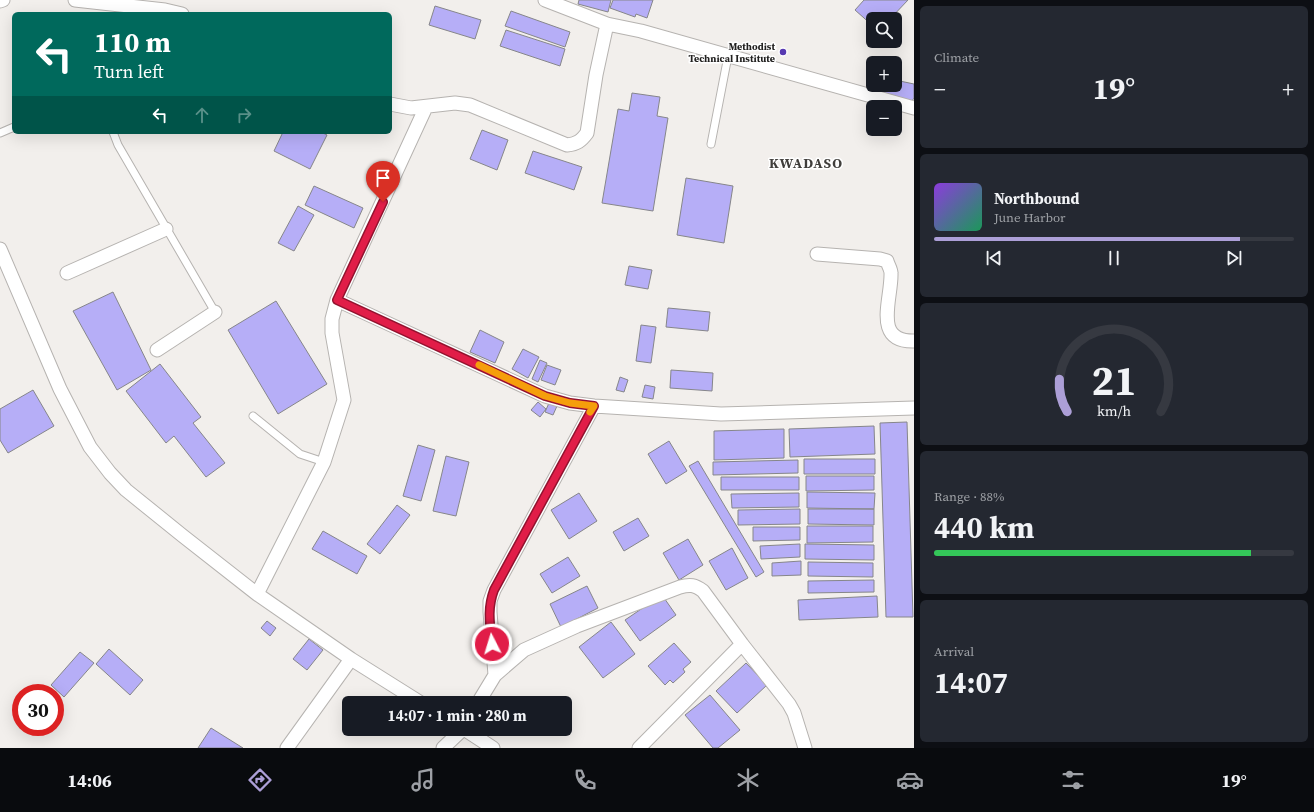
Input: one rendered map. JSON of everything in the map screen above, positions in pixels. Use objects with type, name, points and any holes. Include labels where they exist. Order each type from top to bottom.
[{"type":"street","points":[[75,0],[174,12]]},
{"type":"street","points":[[545,0],[567,4],[607,24],[641,31],[914,108]]},
{"type":"street","points":[[392,104],[411,108],[454,103],[470,105],[567,146],[575,144],[582,140],[587,132],[596,75],[607,24]]},
{"type":"street","points":[[257,594],[324,462],[344,400],[332,333],[332,319],[337,300],[426,107]]},
{"type":"street","points":[[67,273],[166,229]]},
{"type":"street","points":[[0,249],[60,389],[90,446],[110,473],[126,490],[208,557],[257,594],[351,659],[410,696]]},
{"type":"street","points":[[816,254],[880,259],[887,261],[891,271],[886,324],[893,336],[904,341],[914,341]]},
{"type":"street","points":[[337,300],[545,396],[570,403],[594,406],[721,414],[914,408]]},
{"type":"street","points":[[157,350],[215,312]]},
{"type":"street","points":[[495,675],[490,612],[490,601],[494,590],[594,406]]},
{"type":"street","points":[[482,696],[495,675],[524,650],[577,626],[680,587],[690,585],[697,586],[703,591],[789,704],[794,713],[805,748]]},
{"type":"street","points":[[639,748],[742,644]]},
{"type":"street","points":[[287,748],[351,659]]},
{"type":"street","points":[[443,748],[456,736]]},
{"type":"street","points":[[475,736],[493,748]]},
{"type":"lane","points":[[711,144],[728,56]]},
{"type":"lane","points":[[0,133],[12,128]]},
{"type":"lane","points":[[114,134],[118,145],[215,312]]},
{"type":"lane","points":[[253,416],[300,454],[324,462]]},
{"type":"building","points":[[579,0],[611,0],[608,12],[578,4]]},
{"type":"building","points":[[613,0],[653,0],[647,18],[636,14],[635,17],[610,8]]},
{"type":"building","points":[[864,0],[908,0],[897,12],[866,12],[866,20],[855,10]]},
{"type":"building","points":[[435,6],[481,20],[475,39],[429,25]]},
{"type":"building","points":[[511,11],[570,32],[565,47],[505,26]]},
{"type":"building","points":[[506,30],[565,49],[560,66],[500,46]]},
{"type":"building","points":[[902,81],[914,84],[914,98],[912,101],[876,93],[902,92]]},
{"type":"building","points":[[632,93],[660,97],[657,116],[668,118],[653,211],[602,203],[618,109],[629,111]]},
{"type":"building","points":[[482,130],[508,140],[497,170],[470,159]]},
{"type":"building","points":[[282,134],[327,135],[310,169],[274,151]]},
{"type":"building","points":[[533,151],[582,167],[574,190],[525,173]]},
{"type":"building","points":[[686,178],[733,186],[724,243],[677,235]]},
{"type":"building","points":[[314,186],[363,208],[354,228],[305,205]]},
{"type":"building","points":[[298,206],[314,215],[294,251],[278,243]]},
{"type":"building","points":[[629,266],[652,270],[648,289],[625,285]]},
{"type":"building","points":[[113,292],[151,370],[117,390],[73,311]]},
{"type":"building","points":[[276,301],[327,384],[278,414],[228,330]]},
{"type":"building","points":[[668,308],[710,312],[708,331],[666,327]]},
{"type":"building","points":[[641,325],[656,327],[651,363],[636,361]]},
{"type":"building","points":[[480,330],[504,342],[495,363],[470,352]]},
{"type":"building","points":[[523,349],[539,357],[528,378],[512,369]]},
{"type":"building","points":[[540,360],[547,363],[538,382],[532,379]]},
{"type":"building","points":[[160,364],[201,417],[193,423],[225,463],[206,477],[174,436],[166,443],[126,391]]},
{"type":"building","points":[[547,365],[561,370],[555,385],[541,380]]},
{"type":"building","points":[[671,370],[713,373],[712,391],[670,388]]},
{"type":"building","points":[[620,377],[628,380],[624,392],[616,390]]},
{"type":"building","points":[[645,385],[655,387],[653,399],[642,397]]},
{"type":"building","points":[[33,390],[54,426],[8,453],[0,440],[0,409]]},
{"type":"building","points":[[538,402],[546,409],[540,417],[531,410]]},
{"type":"building","points":[[549,403],[557,406],[553,415],[545,412]]},
{"type":"building","points":[[907,422],[913,617],[886,617],[880,423]]},
{"type":"building","points":[[874,426],[875,454],[790,457],[789,429]]},
{"type":"building","points":[[784,429],[784,458],[714,460],[714,431]]},
{"type":"building","points":[[669,441],[687,471],[666,484],[648,454]]},
{"type":"building","points":[[418,445],[435,450],[421,501],[403,496]]},
{"type":"building","points":[[446,456],[469,462],[456,516],[433,511]]},
{"type":"building","points":[[804,459],[875,459],[875,474],[804,474]]},
{"type":"building","points":[[798,460],[798,473],[713,475],[713,462]]},
{"type":"building","points":[[698,461],[764,572],[756,577],[689,466]]},
{"type":"building","points":[[806,476],[874,476],[874,490],[806,491]]},
{"type":"building","points":[[721,477],[799,477],[799,490],[721,490]]},
{"type":"building","points":[[807,492],[875,493],[874,509],[807,508]]},
{"type":"building","points":[[579,493],[597,521],[569,539],[551,510]]},
{"type":"building","points":[[799,493],[799,507],[732,508],[731,494]]},
{"type":"building","points":[[397,505],[410,515],[380,554],[367,544]]},
{"type":"building","points":[[800,509],[800,524],[738,525],[738,510]]},
{"type":"building","points":[[808,509],[874,509],[874,525],[808,524]]},
{"type":"building","points":[[638,518],[649,536],[624,551],[613,532]]},
{"type":"building","points":[[807,526],[873,526],[873,542],[807,543]]},
{"type":"building","points":[[753,527],[800,527],[800,540],[753,541]]},
{"type":"building","points":[[323,531],[367,556],[357,574],[312,549]]},
{"type":"building","points":[[688,539],[703,565],[679,580],[663,553]]},
{"type":"building","points":[[800,544],[800,557],[761,559],[760,546]]},
{"type":"building","points":[[805,544],[874,545],[874,560],[805,559]]},
{"type":"building","points":[[732,548],[748,578],[726,590],[709,561]]},
{"type":"building","points":[[568,557],[580,576],[552,593],[540,574]]},
{"type":"building","points":[[801,561],[801,575],[772,576],[772,563]]},
{"type":"building","points":[[808,562],[873,563],[873,577],[808,576]]},
{"type":"building","points":[[874,580],[874,592],[808,593],[808,581]]},
{"type":"building","points":[[587,586],[598,608],[561,627],[550,604]]},
{"type":"building","points":[[662,595],[676,615],[640,641],[625,620]]},
{"type":"building","points":[[877,596],[878,617],[799,620],[798,600]]},
{"type":"building","points":[[267,621],[276,628],[270,636],[261,628]]},
{"type":"building","points":[[611,622],[635,654],[603,678],[579,647]]},
{"type":"building","points":[[309,639],[323,650],[307,670],[293,659]]},
{"type":"building","points":[[674,643],[691,662],[683,669],[685,672],[673,683],[670,680],[665,685],[648,666]]},
{"type":"building","points":[[109,649],[143,680],[130,695],[96,664]]},
{"type":"building","points":[[80,652],[94,663],[64,697],[64,684],[52,684]]},
{"type":"building","points":[[746,663],[767,685],[737,713],[716,691]]},
{"type":"building","points":[[710,695],[740,730],[718,748],[713,748],[685,715]]},
{"type":"building","points":[[211,728],[243,748],[198,748]]},
{"type":"slow traffic","points":[[479,365],[545,396],[570,403],[594,406],[590,412]]},
{"type":"place","name":"Methodist Technical Institute","points":[[783,52]]},
{"type":"district","name":"KWADASO","points":[[806,163]]},
{"type":"route","points":[[383,202],[337,300],[545,396],[570,403],[594,406],[494,590],[490,601],[492,644]]}]
